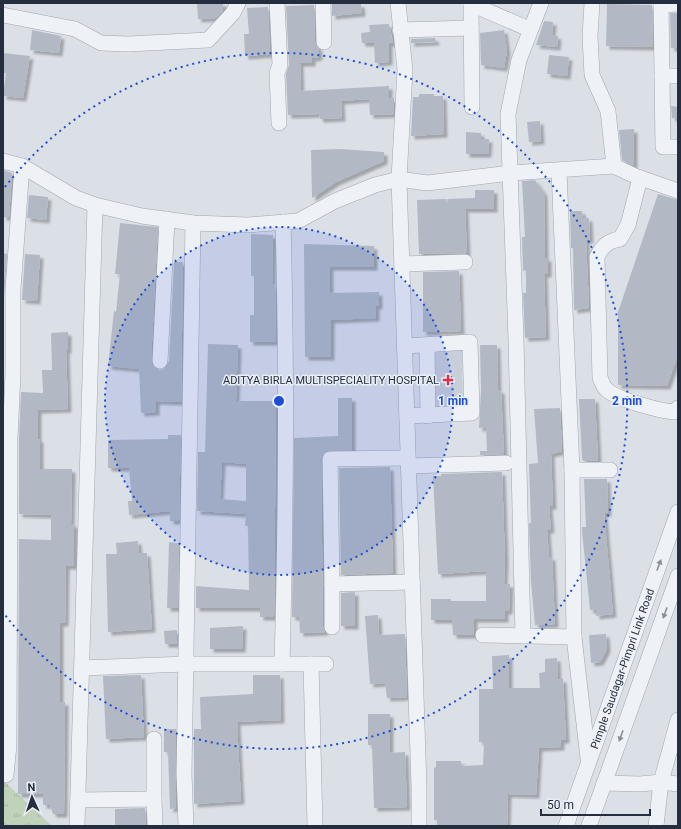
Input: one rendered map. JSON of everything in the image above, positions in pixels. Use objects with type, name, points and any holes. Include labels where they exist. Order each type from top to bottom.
[{"type":"street","points":[[3,15],[75,29],[101,43],[128,44],[208,40],[233,13],[238,3]]},
{"type":"street","points":[[277,3],[280,65],[277,73],[279,123]]},
{"type":"street","points":[[323,3],[324,42]]},
{"type":"street","points":[[398,3],[405,70],[399,178],[419,786],[419,826]]},
{"type":"street","points":[[523,636],[511,173],[508,114],[519,60],[541,3]]},
{"type":"street","points":[[592,3],[590,36],[592,75],[608,112],[614,166]]},
{"type":"street","points":[[472,107],[471,4],[530,29]]},
{"type":"street","points":[[678,4],[661,4],[663,147],[678,147]]},
{"type":"street","points":[[400,30],[471,28]]},
{"type":"street","points":[[662,76],[678,76]]},
{"type":"street","points":[[3,161],[22,166],[76,198],[95,205],[193,223],[248,225],[298,221],[342,199],[375,185],[399,178],[427,183],[511,173],[614,166],[640,178],[678,191]]},
{"type":"street","points":[[6,776],[9,746],[10,439],[13,372],[13,289],[22,166]]},
{"type":"street","points":[[558,171],[572,470],[574,636],[585,721],[588,763],[607,776],[640,784],[661,782],[678,784]]},
{"type":"street","points":[[640,178],[628,225],[620,239],[612,240],[601,247],[597,257],[600,378],[606,389],[619,397],[660,411],[674,412],[678,408]]},
{"type":"street","points":[[78,826],[95,205]]},
{"type":"street","points":[[160,361],[167,219]]},
{"type":"street","points":[[282,664],[286,523],[286,360],[283,222]]},
{"type":"street","points":[[186,826],[184,774],[193,223]]},
{"type":"street","points":[[402,264],[465,262]]},
{"type":"street","points":[[405,346],[470,342],[472,413],[407,416]]},
{"type":"street","points":[[427,345],[428,416]]},
{"type":"street","points":[[332,627],[330,459],[408,462],[506,462]]},
{"type":"street","points":[[572,470],[610,470]]},
{"type":"street","name":"Pimple Saudagar-Pimpri Link Road","points":[[566,826],[678,512]]},
{"type":"street","name":"Pimple Saudagar-Pimpri Link Road","points":[[589,826],[678,576]]},
{"type":"street","points":[[332,584],[412,582]]},
{"type":"street","points":[[483,635],[574,636]]},
{"type":"street","points":[[82,668],[186,664],[319,664],[315,826]]},
{"type":"street","points":[[656,826],[661,782],[678,720]]},
{"type":"street","points":[[154,739],[155,826]]},
{"type":"street","points":[[78,800],[154,799]]},
{"type":"shaded area","name":"ADITYA BIRLA MULTISPECIALITY HOSPITAL","points":[[433,350],[462,350],[463,409],[433,410]]},
{"type":"green space","points":[[3,780],[52,826],[3,826]]},
{"type":"building","points":[[197,3],[223,3],[223,11],[216,18],[198,19]]},
{"type":"building","points":[[332,3],[361,4],[362,13],[332,16]]},
{"type":"building","points":[[607,4],[652,5],[653,47],[606,46]]},
{"type":"building","points":[[314,5],[315,42],[319,49],[319,57],[312,58],[312,63],[300,63],[301,91],[389,86],[389,99],[394,98],[394,114],[370,115],[369,99],[341,101],[342,118],[320,119],[319,114],[288,115],[286,74],[289,65],[286,6]]},
{"type":"building","points":[[268,7],[270,54],[245,56],[244,34],[249,34],[247,8]]},
{"type":"building","points":[[670,13],[678,13],[678,48],[671,48]]},
{"type":"building","points":[[544,21],[553,22],[552,35],[558,36],[557,47],[536,45]]},
{"type":"building","points":[[389,24],[393,43],[389,43],[389,62],[375,63],[374,43],[362,43],[361,33],[370,32],[369,25]]},
{"type":"building","points":[[32,30],[61,36],[59,53],[30,50]]},
{"type":"building","points":[[504,30],[507,51],[504,68],[481,65],[480,33]]},
{"type":"building","points":[[435,38],[436,42],[411,43],[411,39]]},
{"type":"building","points":[[3,53],[30,56],[23,98],[3,96],[6,73],[3,73]]},
{"type":"building","points":[[549,55],[569,57],[567,76],[547,74]]},
{"type":"building","points":[[419,94],[434,94],[434,96],[443,96],[444,134],[411,136],[413,97],[419,97]]},
{"type":"building","points":[[671,106],[678,107],[678,118],[672,118]]},
{"type":"building","points":[[540,121],[541,141],[529,142],[527,122]]},
{"type":"building","points":[[634,129],[634,165],[632,165],[622,160],[619,130]]},
{"type":"building","points":[[466,132],[481,133],[481,139],[489,139],[488,154],[466,154]]},
{"type":"building","points":[[340,149],[384,152],[384,161],[336,182],[312,198],[311,150]]},
{"type":"building","points":[[3,170],[12,173],[9,217],[3,217]]},
{"type":"building","points":[[535,180],[544,193],[545,258],[548,258],[548,274],[544,274],[546,337],[525,338],[523,293],[526,293],[526,270],[523,271],[522,237],[525,237],[522,181]]},
{"type":"building","points":[[475,190],[494,190],[494,209],[465,209],[467,253],[419,254],[417,200],[446,199],[448,209],[447,199],[475,198]]},
{"type":"building","points":[[658,194],[678,200],[678,355],[667,386],[618,385],[618,312]]},
{"type":"building","points":[[29,195],[48,197],[46,220],[27,218]]},
{"type":"building","points":[[570,211],[582,211],[583,218],[589,218],[590,240],[586,240],[589,308],[574,310],[573,248],[571,248]]},
{"type":"building","points":[[120,223],[158,227],[151,361],[152,365],[159,370],[164,369],[169,361],[174,262],[183,262],[181,402],[156,401],[156,412],[141,413],[139,369],[108,366],[120,274],[115,274]]},
{"type":"building","points":[[251,234],[273,235],[272,285],[275,284],[276,342],[250,342],[250,315],[254,315],[254,276],[251,276]]},
{"type":"building","points":[[304,244],[374,246],[374,267],[330,267],[330,293],[379,292],[379,306],[376,306],[376,318],[331,320],[331,357],[305,357]]},
{"type":"building","points":[[3,253],[7,254],[4,299],[3,299]]},
{"type":"building","points":[[25,254],[40,255],[37,301],[22,300]]},
{"type":"building","points":[[459,271],[461,331],[423,332],[423,272]]},
{"type":"building","points":[[68,332],[68,350],[66,350],[68,409],[38,410],[40,469],[72,469],[71,524],[74,524],[74,566],[66,566],[65,623],[60,623],[60,702],[65,702],[64,814],[53,814],[50,805],[43,805],[43,794],[18,794],[19,539],[51,540],[51,515],[19,514],[19,439],[21,392],[43,393],[42,370],[52,370],[51,333]]},
{"type":"building","points":[[208,344],[238,345],[236,401],[276,401],[274,617],[260,617],[260,608],[196,608],[196,586],[249,590],[248,526],[245,526],[246,514],[197,511],[198,452],[205,452]],"holes":[[[222,462],[246,464],[246,501],[220,499]]]},
{"type":"building","points":[[480,345],[497,345],[498,390],[501,390],[504,454],[480,455],[480,451],[487,451],[486,427],[479,428],[481,390]]},
{"type":"building","points":[[338,398],[352,398],[352,450],[326,451],[321,459],[323,627],[325,632],[300,633],[299,617],[292,617],[294,438],[338,436]]},
{"type":"building","points":[[579,399],[595,399],[598,461],[583,461],[582,458]]},
{"type":"building","points":[[560,408],[562,451],[551,454],[553,506],[549,506],[551,530],[547,530],[549,557],[552,557],[555,624],[535,625],[531,581],[529,523],[531,523],[529,464],[538,463],[534,409]]},
{"type":"building","points":[[168,435],[181,435],[179,521],[170,521],[170,511],[129,515],[128,501],[132,501],[129,468],[108,468],[108,440],[168,439]]},
{"type":"building","points":[[390,467],[393,573],[341,575],[339,468]]},
{"type":"building","points":[[502,472],[505,560],[504,584],[510,584],[509,611],[505,611],[505,619],[474,619],[474,635],[453,635],[452,620],[431,620],[431,599],[451,599],[451,601],[486,601],[486,571],[438,574],[433,476],[441,476],[441,474]]},
{"type":"building","points":[[584,479],[607,479],[608,513],[604,513],[613,614],[596,616],[596,610],[590,610],[582,531],[582,527],[586,527]]},
{"type":"building","points":[[138,541],[139,553],[147,553],[152,629],[108,632],[106,554],[117,554],[116,543]]},
{"type":"building","points":[[169,542],[179,543],[178,608],[167,608]]},
{"type":"building","points":[[355,592],[355,626],[341,626],[341,593]]},
{"type":"building","points":[[378,615],[379,635],[405,634],[407,697],[387,698],[385,683],[370,684],[365,616]]},
{"type":"building","points":[[243,626],[242,649],[210,649],[210,628]]},
{"type":"building","points":[[177,630],[177,644],[165,644],[164,631]]},
{"type":"building","points":[[606,634],[607,649],[600,662],[591,663],[589,635]]},
{"type":"building","points":[[509,655],[509,688],[540,688],[539,673],[545,672],[545,659],[557,658],[558,679],[563,679],[566,740],[561,740],[561,747],[539,748],[536,795],[508,794],[507,826],[437,826],[437,820],[434,820],[434,768],[436,767],[436,761],[461,761],[461,766],[483,765],[484,742],[479,742],[479,689],[493,689],[492,656]]},
{"type":"building","points":[[141,675],[144,737],[106,739],[103,676]]},
{"type":"building","points":[[253,675],[280,675],[281,720],[237,722],[241,801],[194,804],[194,729],[201,729],[200,697],[253,694]]},
{"type":"building","points":[[368,714],[390,714],[390,753],[405,752],[407,807],[374,808],[372,745],[368,745]]},
{"type":"building","points":[[164,729],[176,729],[176,808],[170,809],[168,752],[164,752]]},
{"type":"building","points":[[145,808],[146,826],[115,826],[115,809]]},
{"type":"place","name":"ADITYA BIRLA MULTISPECIALITY HOSPITAL","points":[[448,380]]}]
